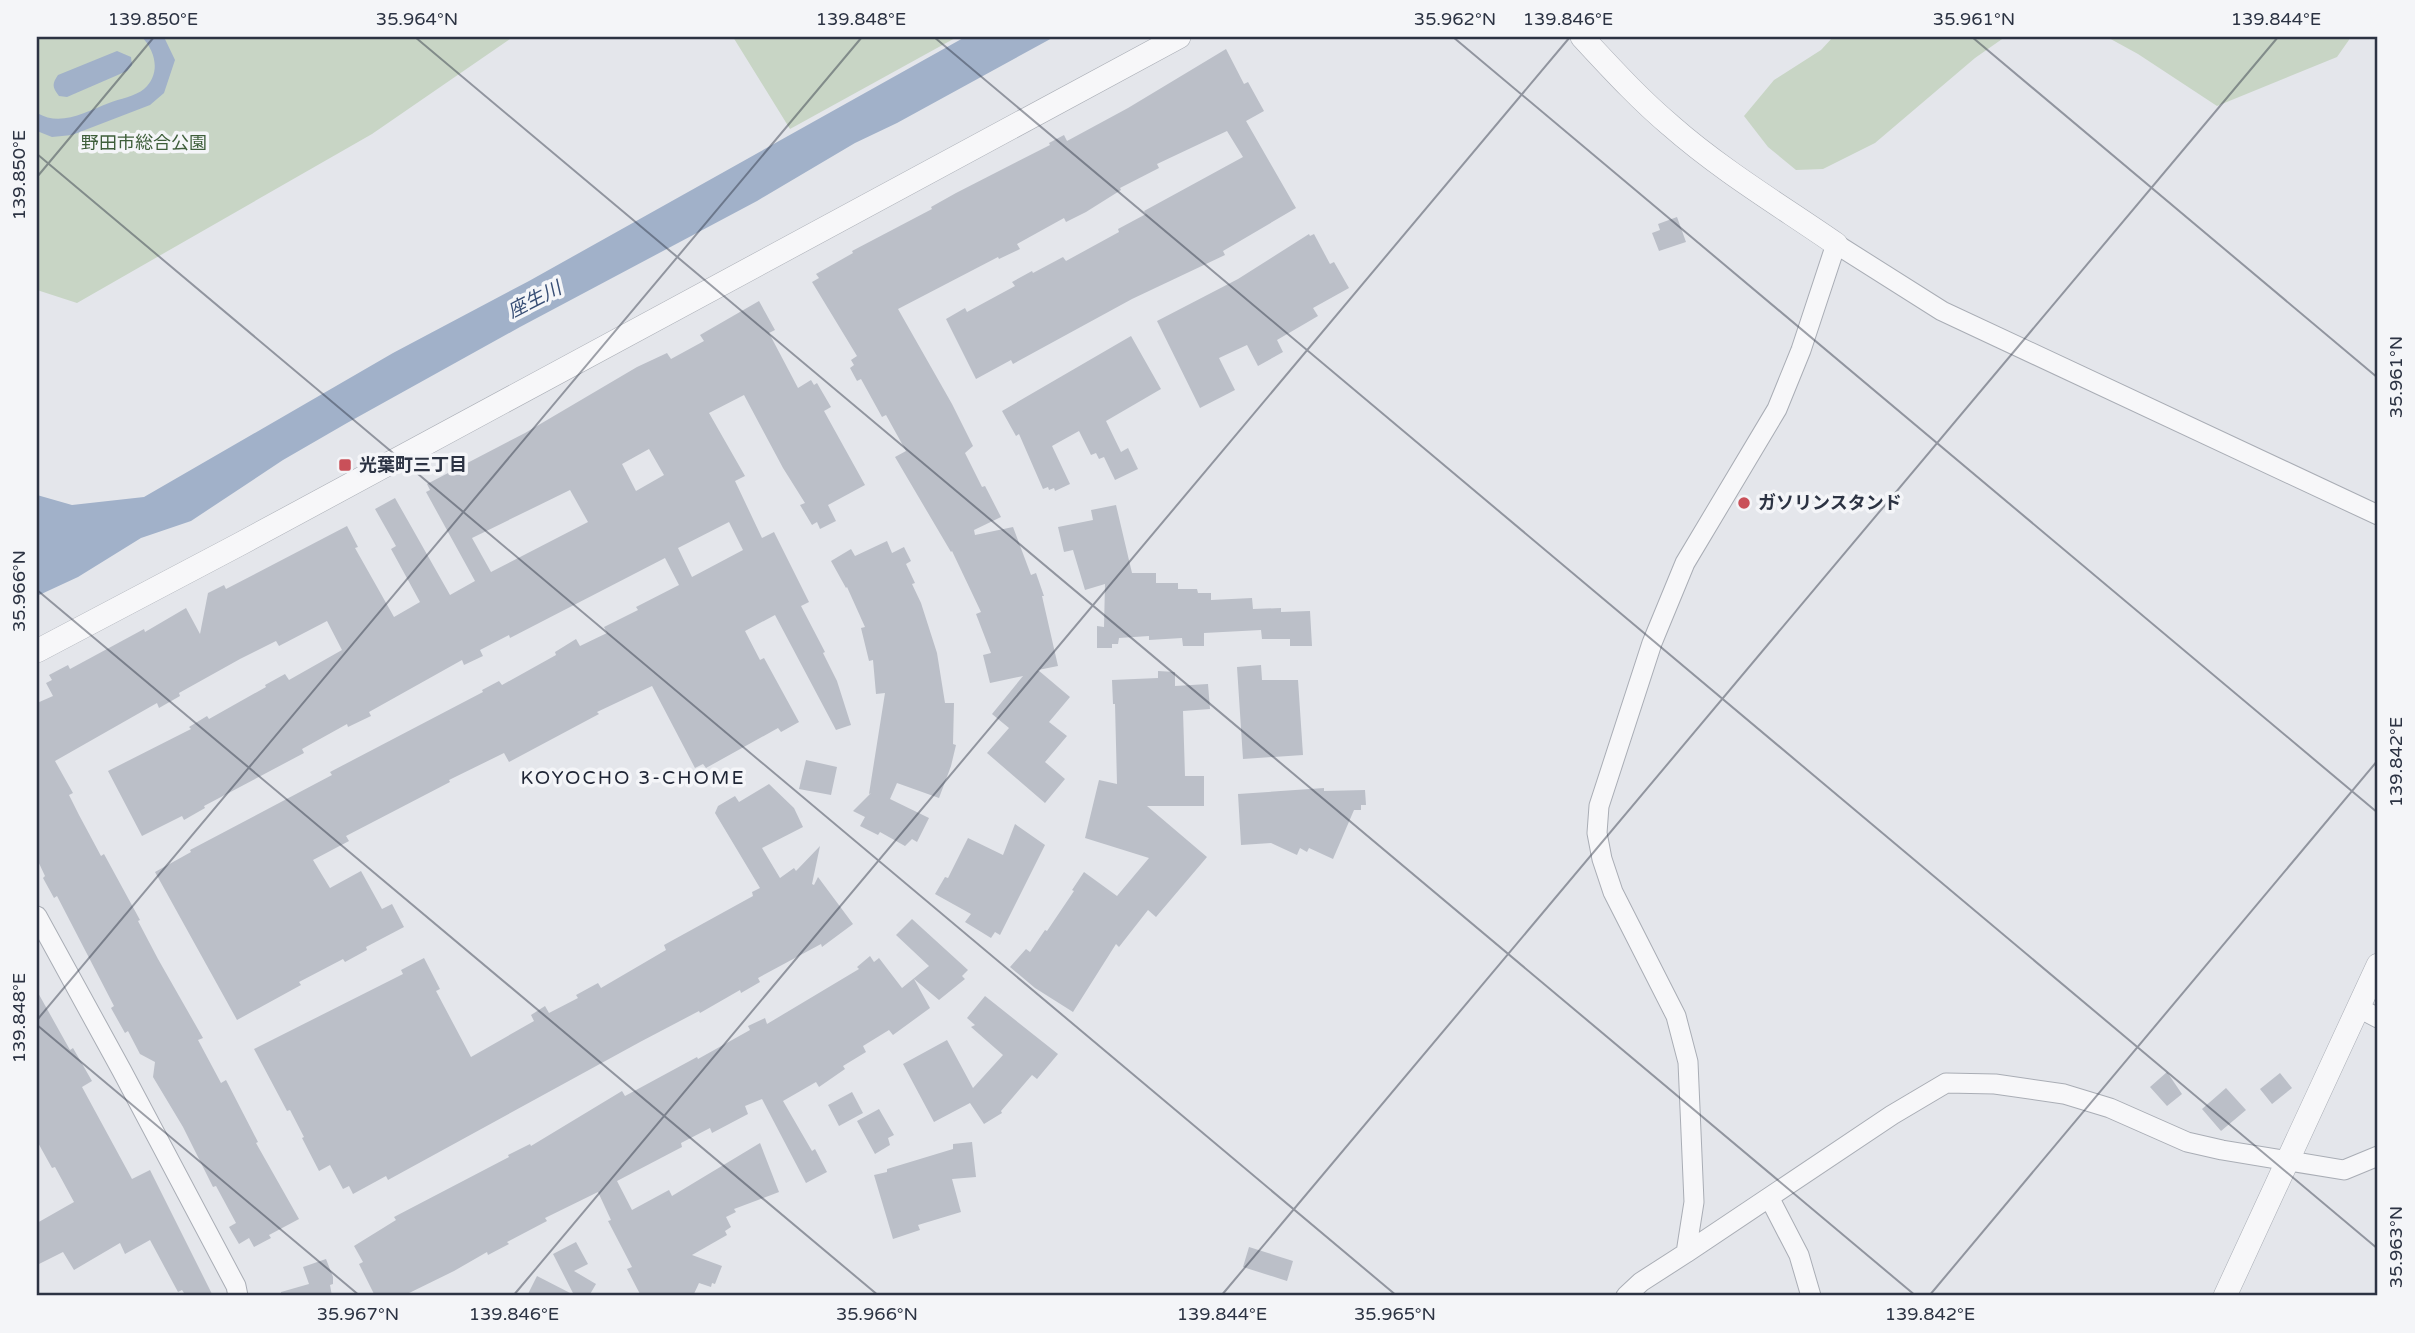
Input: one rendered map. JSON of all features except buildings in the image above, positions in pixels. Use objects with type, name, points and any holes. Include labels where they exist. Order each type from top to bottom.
[{"type":"street","points":[[37,652],[1179,37]]},
{"type":"street","points":[[1582,37],[1621,80],[1703,152],[1836,244],[1942,311],[2378,515]]},
{"type":"street","points":[[1686,1254],[1694,1202],[1688,1062],[1676,1016],[1613,892],[1597,833],[1600,806],[1652,643],[1685,563],[1777,409],[1801,350],[1836,244]]},
{"type":"street","points":[[37,916],[236,1286],[238,1296]]},
{"type":"street","points":[[2225,1296],[2288,1161],[2368,1013],[2378,965]]},
{"type":"street","points":[[1626,1296],[1641,1282],[1770,1199],[1892,1115],[1946,1083],[1995,1084],[2064,1094],[2110,1108],[2187,1142],[2288,1161],[2344,1170],[2378,1156]]},
{"type":"street","points":[[1770,1199],[1799,1255],[1811,1296]]},
{"type":"green space","name":"野田市総合公園","points":[[37,37],[513,37],[372,134],[77,303],[37,290]]},
{"type":"green space","points":[[733,37],[957,37],[790,129]]},
{"type":"green space","points":[[1833,37],[2005,37],[1975,58],[1875,143],[1823,169],[1796,170],[1768,147],[1744,116],[1774,80],[1821,50]]},
{"type":"green space","points":[[2107,37],[2351,37],[2337,57],[2217,106]]},
{"type":"water","points":[[142,37],[164,37],[175,60],[164,93],[150,105],[72,135],[52,137],[37,131],[37,113],[55,119],[73,117],[144,89],[153,77],[155,63],[151,49]]},
{"type":"water","name":"座生川","points":[[965,37],[1054,37],[855,143],[757,201],[347,423],[283,460],[191,521],[141,538],[78,577],[37,596],[37,495],[72,505],[144,497],[393,353],[529,281]]},
{"type":"water","points":[[117,51],[131,57],[132,65],[127,71],[67,97],[59,96],[54,86],[58,75]]},
{"type":"place","name":"光葉町三丁目","points":[[345,465]]},
{"type":"place","name":"ガソリンスタンド","points":[[1744,503]]},
{"type":"district","name":"KOYOCHO 3-CHOME","points":[[633,777]]}]
